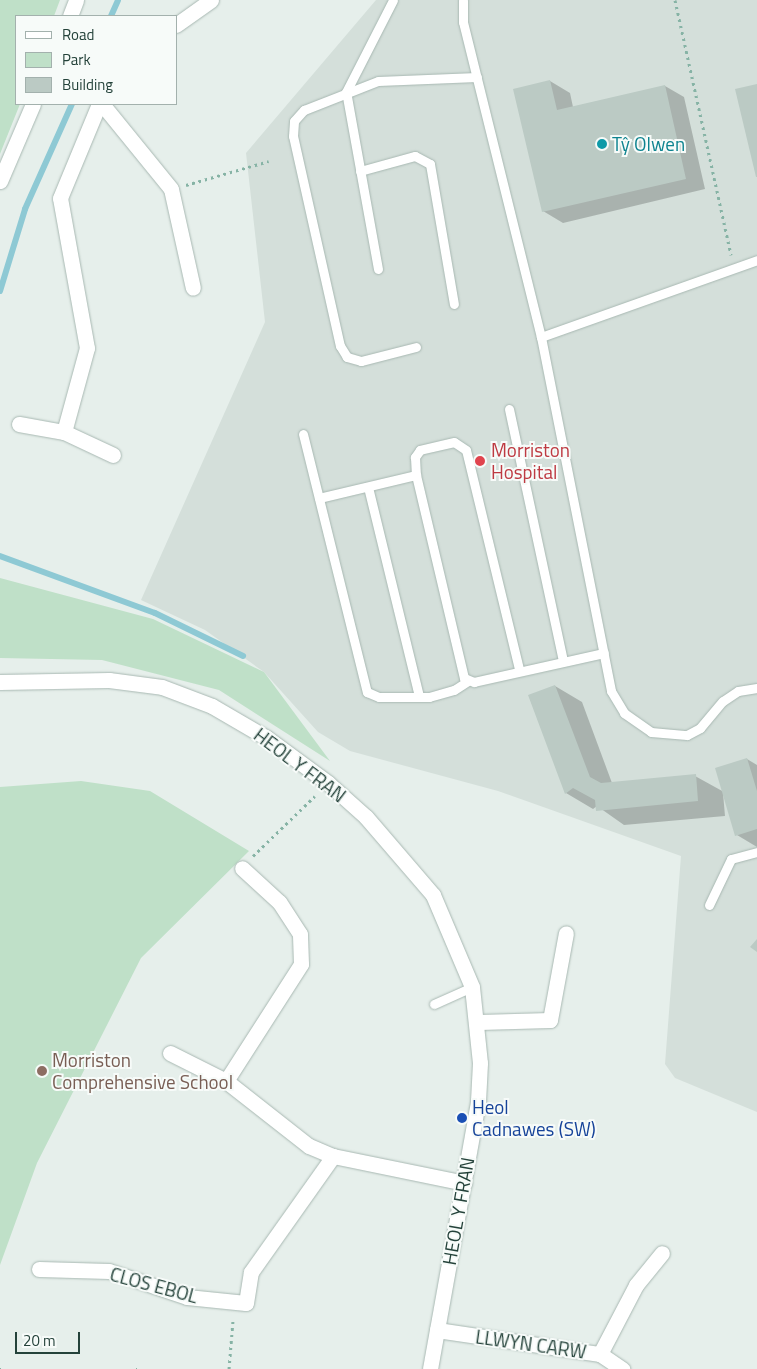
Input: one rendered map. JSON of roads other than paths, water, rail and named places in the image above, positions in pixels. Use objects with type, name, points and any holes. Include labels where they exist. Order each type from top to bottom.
[{"type":"street","points":[[70,15],[76,0]]},
{"type":"street","points":[[178,24],[212,0]]},
{"type":"street","points":[[0,181],[33,105]]},
{"type":"street","points":[[64,432],[87,348],[60,198],[101,105]]},
{"type":"street","points":[[102,105],[172,189],[193,288]]},
{"type":"street","points":[[19,424],[64,432],[114,455]]},
{"type":"street","name":"HEOL Y FRAN","points":[[0,682],[90,679],[162,686],[236,720],[328,783],[366,817],[433,895],[472,987],[479,1022],[478,1102],[430,1369]]},
{"type":"street","points":[[226,1082],[301,964],[300,934],[280,902],[242,868]]},
{"type":"street","points":[[479,1022],[550,1020],[566,933]]},
{"type":"street","points":[[170,1053],[226,1082],[281,1127],[333,1156],[464,1183]]},
{"type":"street","name":"CLOS EBOL","points":[[39,1268],[109,1271],[186,1297],[246,1303],[251,1272],[333,1156]]},
{"type":"street","points":[[600,1354],[636,1285],[662,1253]]},
{"type":"street","name":"LLWYN CARW","points":[[437,1330],[600,1354],[622,1369]]},
{"type":"lane","points":[[378,269],[346,92],[393,0]]},
{"type":"lane","points":[[463,0],[478,77],[541,337],[611,691],[624,713],[652,732],[687,735],[700,728],[723,701],[738,690],[757,688]]},
{"type":"lane","points":[[416,347],[361,361],[347,357],[340,346],[293,136],[294,121],[304,110],[378,81],[478,77]]},
{"type":"lane","points":[[360,171],[415,156],[430,164],[454,304]]},
{"type":"lane","points":[[541,337],[733,266],[757,260]]},
{"type":"lane","points":[[509,409],[563,660]]},
{"type":"lane","points":[[303,434],[367,692],[379,697],[419,696],[454,690],[468,681],[604,652]]},
{"type":"lane","points":[[468,681],[416,475],[414,457],[420,450],[454,442],[466,450],[519,669]]},
{"type":"lane","points":[[319,498],[416,475]]},
{"type":"lane","points":[[368,486],[419,696]]},
{"type":"lane","points":[[709,905],[731,859],[757,852]]},
{"type":"lane","points":[[434,1004],[472,987]]},
{"type":"waterway","points":[[111,15],[118,0]]},
{"type":"waterway","points":[[0,291],[25,209],[72,105]]},
{"type":"waterway","points":[[0,556],[155,613],[243,656]]},
{"type":"place","name":"Tŷ Olwen","points":[[602,144]]},
{"type":"place","name":"Morriston Hospital","points":[[480,461]]},
{"type":"place","name":"Morriston Comprehensive School","points":[[42,1071]]},
{"type":"place","name":"Heol Cadnawes (SW)","points":[[462,1118]]}]
